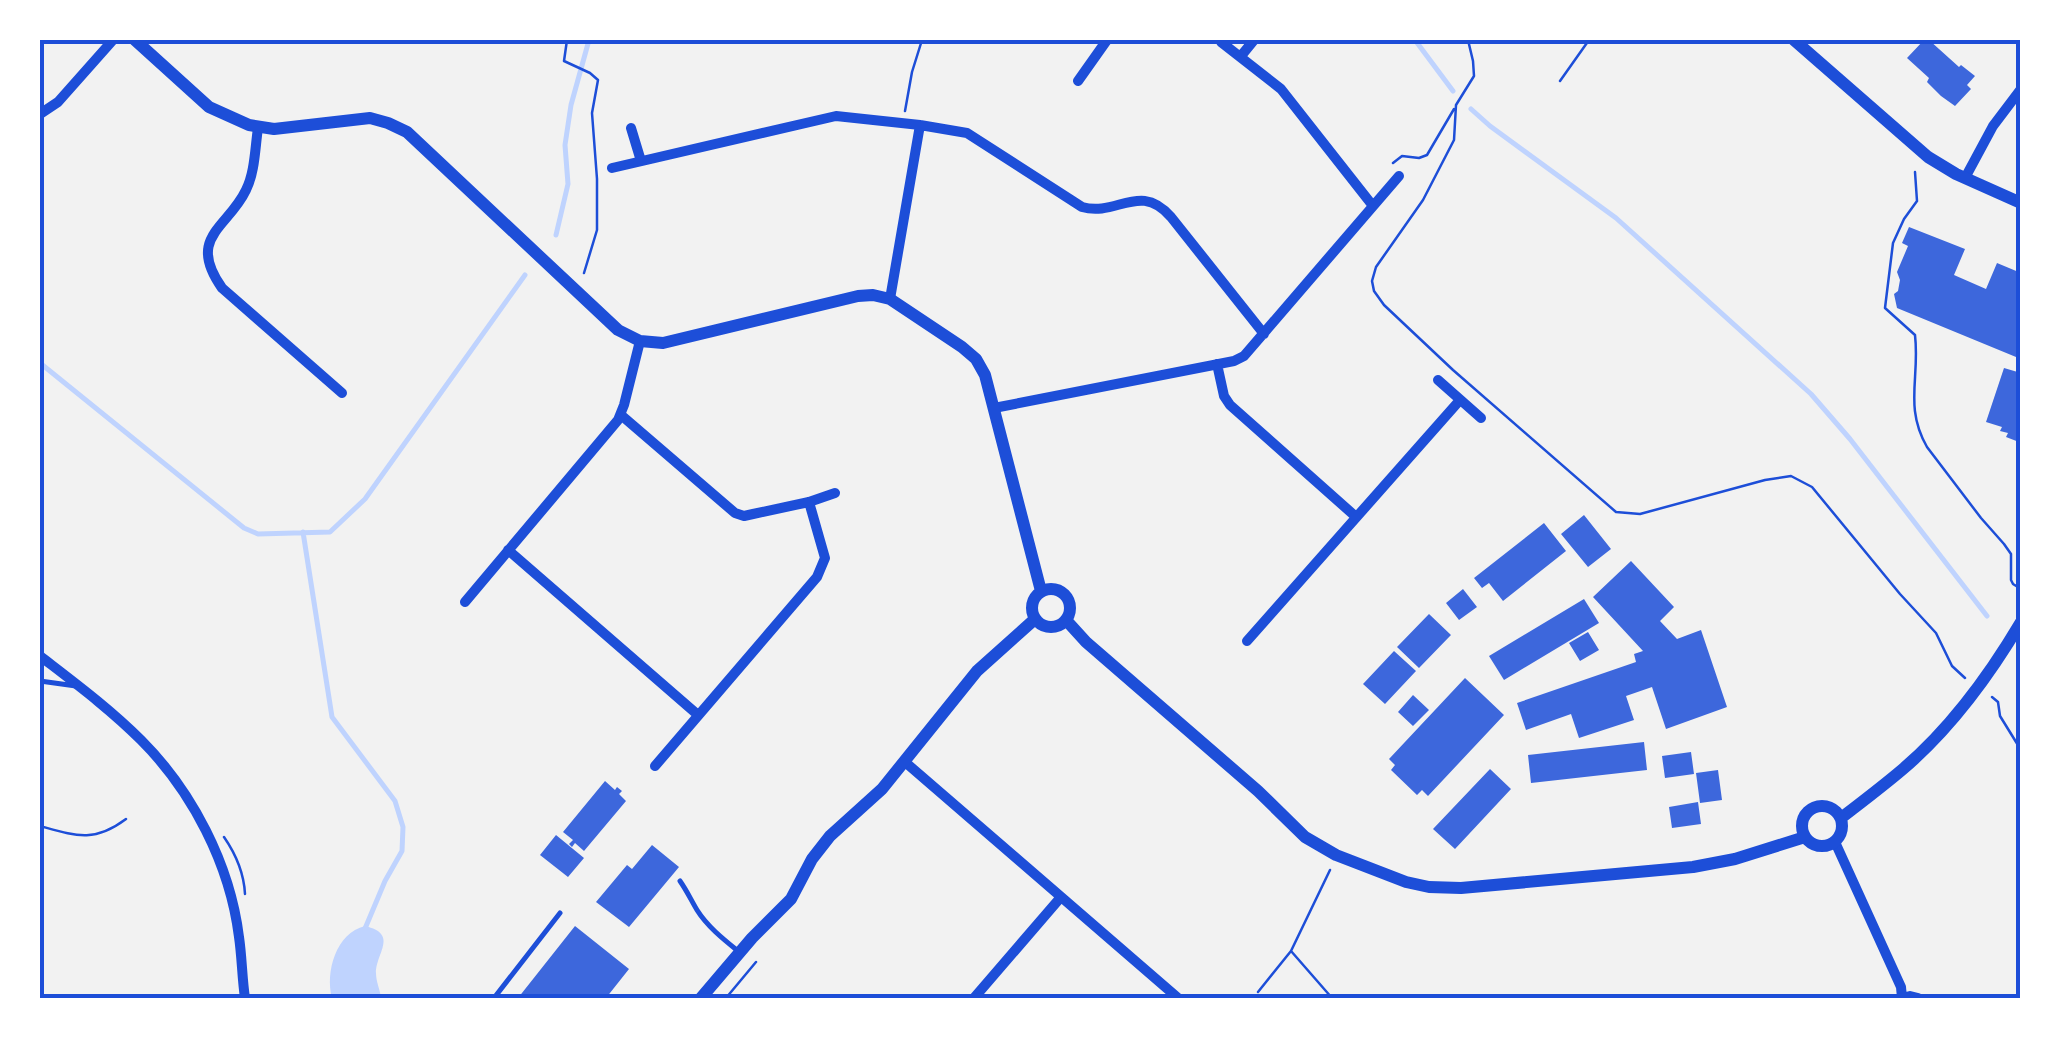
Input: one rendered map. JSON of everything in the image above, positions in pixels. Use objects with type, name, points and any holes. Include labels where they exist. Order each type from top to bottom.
[{"type":"street","points":[[40,114],[58,102],[113,40]]},
{"type":"street","points":[[135,40],[209,107],[258,128],[370,118],[406,132],[618,330],[640,342],[662,343],[858,296],[890,299],[962,346],[986,375],[1041,591]]},
{"type":"street","points":[[1078,81],[1108,40]]},
{"type":"street","points":[[1241,56],[1254,40]]},
{"type":"street","points":[[1794,40],[1928,156],[1965,178],[2021,202]]},
{"type":"street","points":[[1221,42],[1280,89],[1373,206]]},
{"type":"street","points":[[1965,178],[2000,114],[2021,89]]},
{"type":"street","points":[[612,168],[836,116],[967,133],[1082,207],[1092,210],[1136,200],[1156,202],[1172,216],[1264,334]]},
{"type":"street","points":[[890,299],[920,125]]},
{"type":"street","points":[[258,128],[249,183],[215,231],[210,242],[210,264],[222,288],[342,393]]},
{"type":"street","points":[[632,128],[641,161]]},
{"type":"street","points":[[994,408],[1244,356],[1399,176]]},
{"type":"street","points":[[465,602],[621,415],[640,342]]},
{"type":"street","points":[[1217,364],[1230,405],[1355,516]]},
{"type":"street","points":[[1438,380],[1481,418]]},
{"type":"street","points":[[1247,641],[1460,400]]},
{"type":"street","points":[[621,415],[735,513],[744,516],[835,493]]},
{"type":"street","points":[[655,766],[822,568],[823,547],[809,502]]},
{"type":"street","points":[[508,550],[698,715]]},
{"type":"street","points":[[1053,588],[1068,598],[1070,609],[1062,624],[1050,627],[1036,619],[1033,601],[1041,591],[1053,588]]},
{"type":"street","points":[[700,998],[791,899],[812,859],[830,836],[870,802],[977,671],[1036,619]]},
{"type":"street","points":[[1066,620],[1296,829],[1336,855],[1406,882],[1460,888],[1693,867],[1735,859],[1805,837]]},
{"type":"street","points":[[1841,818],[1930,744],[1979,688],[2021,622]]},
{"type":"street","points":[[40,656],[144,742],[195,811],[216,854],[230,896],[239,936],[245,998]]},
{"type":"street","points":[[905,762],[1178,998]]},
{"type":"street","points":[[1816,806],[1829,807],[1841,818],[1842,832],[1834,842],[1818,846],[1805,837],[1804,818],[1816,806]]},
{"type":"street","points":[[1834,842],[1901,987],[1902,998],[1918,998]]},
{"type":"street","points":[[974,998],[1061,897]]},
{"type":"lane","points":[[40,682],[78,686]]},
{"type":"lane","points":[[680,882],[711,928],[739,952]]},
{"type":"lane","points":[[494,998],[560,914]]},
{"type":"path","points":[[567,40],[564,61],[590,72],[598,80],[592,113],[598,178],[596,230],[584,272]]},
{"type":"path","points":[[903,123],[922,40]]},
{"type":"path","points":[[1385,172],[1402,156],[1427,155],[1474,76],[1468,40]]},
{"type":"path","points":[[1560,81],[1590,40]]},
{"type":"path","points":[[1456,105],[1454,140],[1424,200],[1376,267],[1374,291],[1384,305],[1616,512],[1640,514],[1765,480],[1790,476],[1802,480],[1936,634],[1952,666],[1998,702],[2000,716],[2021,750]]},
{"type":"path","points":[[1915,172],[1917,200],[1893,243],[1885,308],[1915,336],[1916,429],[2011,554],[2011,580],[2021,590]]},
{"type":"path","points":[[40,826],[84,837],[107,832],[126,819]]},
{"type":"path","points":[[1258,992],[1291,951],[1330,870]]},
{"type":"path","points":[[1291,951],[1332,998]]},
{"type":"path","points":[[726,998],[756,962]]},
{"type":"water","points":[[365,926],[375,929],[383,939],[376,973],[381,998],[332,998],[330,977],[335,955],[347,937]]},
{"type":"building","points":[[1924,40],[1975,76],[1967,85],[1971,89],[1955,106],[1907,58]]},
{"type":"building","points":[[1909,227],[1965,249],[1954,275],[1986,289],[1997,263],[2021,273],[2021,345],[2016,357],[1897,308],[1897,272],[1908,246],[1902,243]]},
{"type":"building","points":[[2004,368],[2021,373],[2019,442],[2006,437],[2008,433],[2000,431],[2002,427],[1986,422]]},
{"type":"building","points":[[1584,515],[1611,549],[1588,567],[1561,534]]},
{"type":"building","points":[[1544,523],[1566,551],[1503,601],[1489,583],[1482,588],[1474,578]]},
{"type":"building","points":[[1631,561],[1674,607],[1660,621],[1677,639],[1701,630],[1727,707],[1666,729],[1652,687],[1626,696],[1634,720],[1579,738],[1571,714],[1526,730],[1517,703],[1636,662],[1634,654],[1643,651],[1593,597]]},
{"type":"building","points":[[1463,589],[1477,607],[1459,620],[1446,603]]},
{"type":"building","points":[[1584,599],[1599,623],[1504,680],[1489,656]]},
{"type":"building","points":[[1429,614],[1451,635],[1419,668],[1397,647]]},
{"type":"building","points":[[1588,632],[1599,650],[1580,661],[1569,643]]},
{"type":"building","points":[[1394,651],[1416,671],[1385,704],[1363,684]]},
{"type":"building","points":[[1465,678],[1504,715],[1428,796],[1422,790],[1417,795],[1391,770],[1395,765],[1389,759]]},
{"type":"building","points":[[1413,695],[1429,710],[1413,726],[1398,712]]},
{"type":"building","points":[[1644,742],[1647,770],[1531,783],[1528,755]]},
{"type":"building","points":[[1691,752],[1694,774],[1665,778],[1662,756]]},
{"type":"building","points":[[1490,769],[1511,789],[1455,849],[1433,829]]},
{"type":"building","points":[[1718,770],[1722,800],[1700,803],[1696,773]]},
{"type":"building","points":[[605,781],[622,791],[619,794],[626,801],[584,851],[575,843],[572,847],[569,844],[573,840],[563,832]]},
{"type":"building","points":[[1698,802],[1701,824],[1672,828],[1669,807]]},
{"type":"building","points":[[556,835],[584,858],[568,877],[540,855]]},
{"type":"building","points":[[652,845],[679,867],[629,927],[596,902],[627,865],[632,869]]},
{"type":"building","points":[[575,926],[629,969],[606,998],[518,998]]},
{"type":"waterway","points":[[556,235],[568,184],[565,145],[571,105],[589,40]]},
{"type":"waterway","points":[[1415,40],[1453,91]]},
{"type":"waterway","points":[[1471,109],[1616,218],[1811,394],[1987,616]]},
{"type":"waterway","points":[[40,363],[244,528],[258,534],[330,532],[365,499],[525,275]]},
{"type":"waterway","points":[[303,532],[332,717],[395,801],[403,827],[402,851],[364,931]]}]
